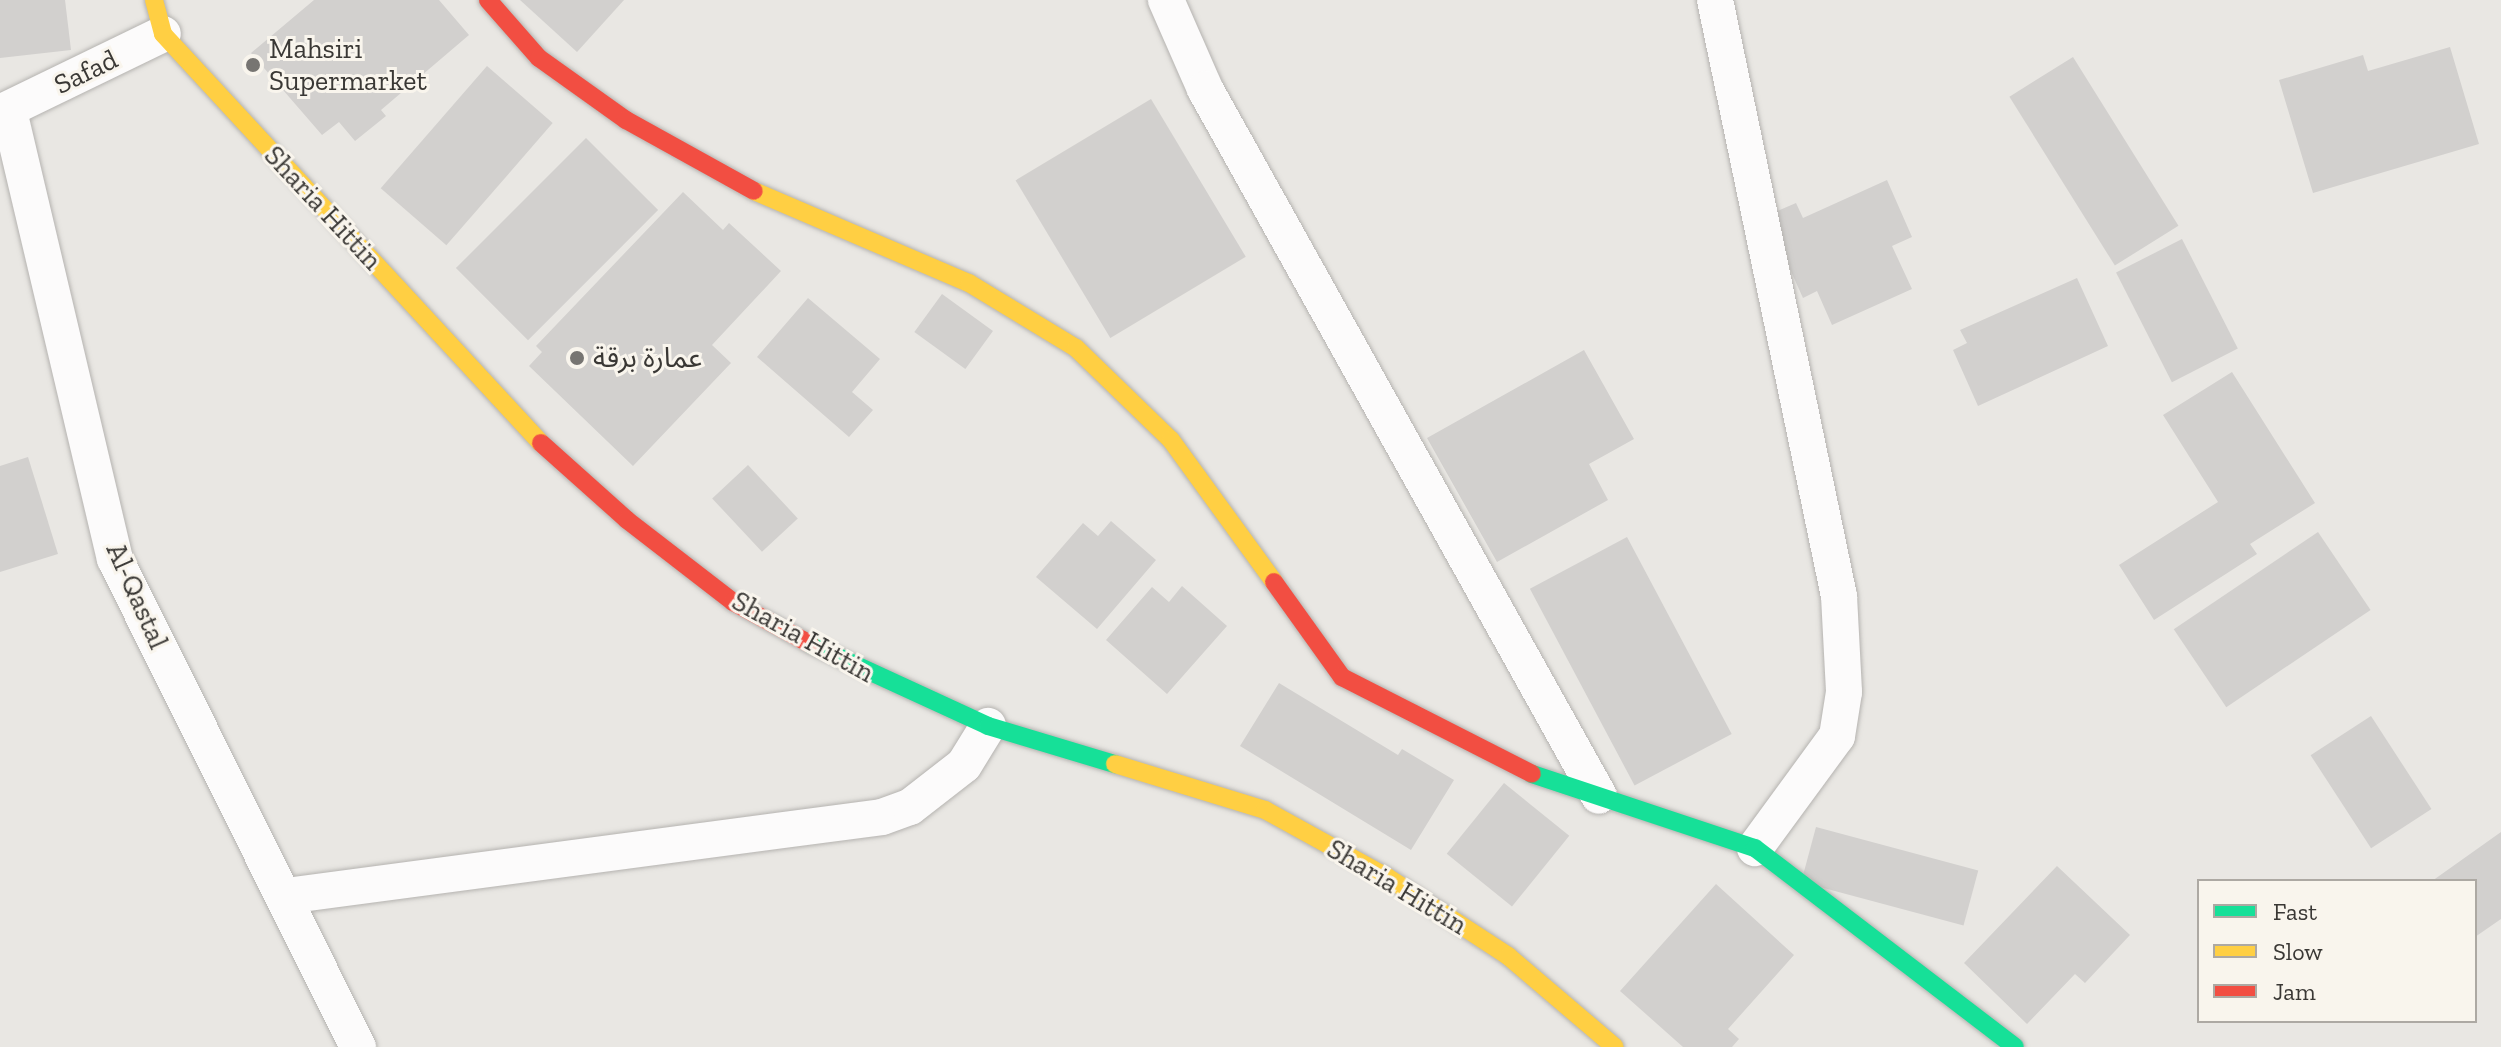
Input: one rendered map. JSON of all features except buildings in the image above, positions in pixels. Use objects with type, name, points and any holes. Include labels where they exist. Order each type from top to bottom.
[{"type":"street","points":[[488,0],[539,58],[626,120],[777,204],[969,283],[1076,348],[1171,440],[1342,677],[1507,766],[1755,848],[2015,1047]]},
{"type":"street","points":[[1166,0],[1205,89],[1599,796]]},
{"type":"street","points":[[1715,0],[1839,596],[1844,692],[1837,736],[1755,848]]},
{"type":"street","name":"Safad","points":[[4,112],[158,17]]},
{"type":"street","name":"Sharia Hittin","points":[[158,17],[529,432],[627,520],[733,602],[856,669],[988,726],[1265,810],[1387,877],[1508,956],[1615,1047]]},
{"type":"street","name":"Al-Qastal","points":[[4,112],[115,559],[286,896],[358,1047]]},
{"type":"street","points":[[286,896],[882,817],[910,807],[964,765],[988,726]]},
{"type":"traffic: fast","points":[[810,644],[988,726],[1115,764]]},
{"type":"traffic: fast","points":[[1532,774],[1755,848],[2015,1047]]},
{"type":"traffic: slow","points":[[154,0],[163,34],[541,443]]},
{"type":"traffic: slow","points":[[754,191],[969,283],[1076,348],[1171,440],[1274,582]]},
{"type":"traffic: slow","points":[[1115,764],[1265,810],[1387,877],[1508,956],[1615,1047]]},
{"type":"traffic: jam","points":[[488,0],[539,58],[626,120],[754,191]]},
{"type":"traffic: jam","points":[[541,443],[627,520],[733,602],[810,644]]},
{"type":"traffic: jam","points":[[1274,582],[1342,677],[1532,774]]},
{"type":"place","name":"Mahsiri Supermarket","points":[[253,65]]},
{"type":"place","name":"عمارة برقة","points":[[577,358]]}]
